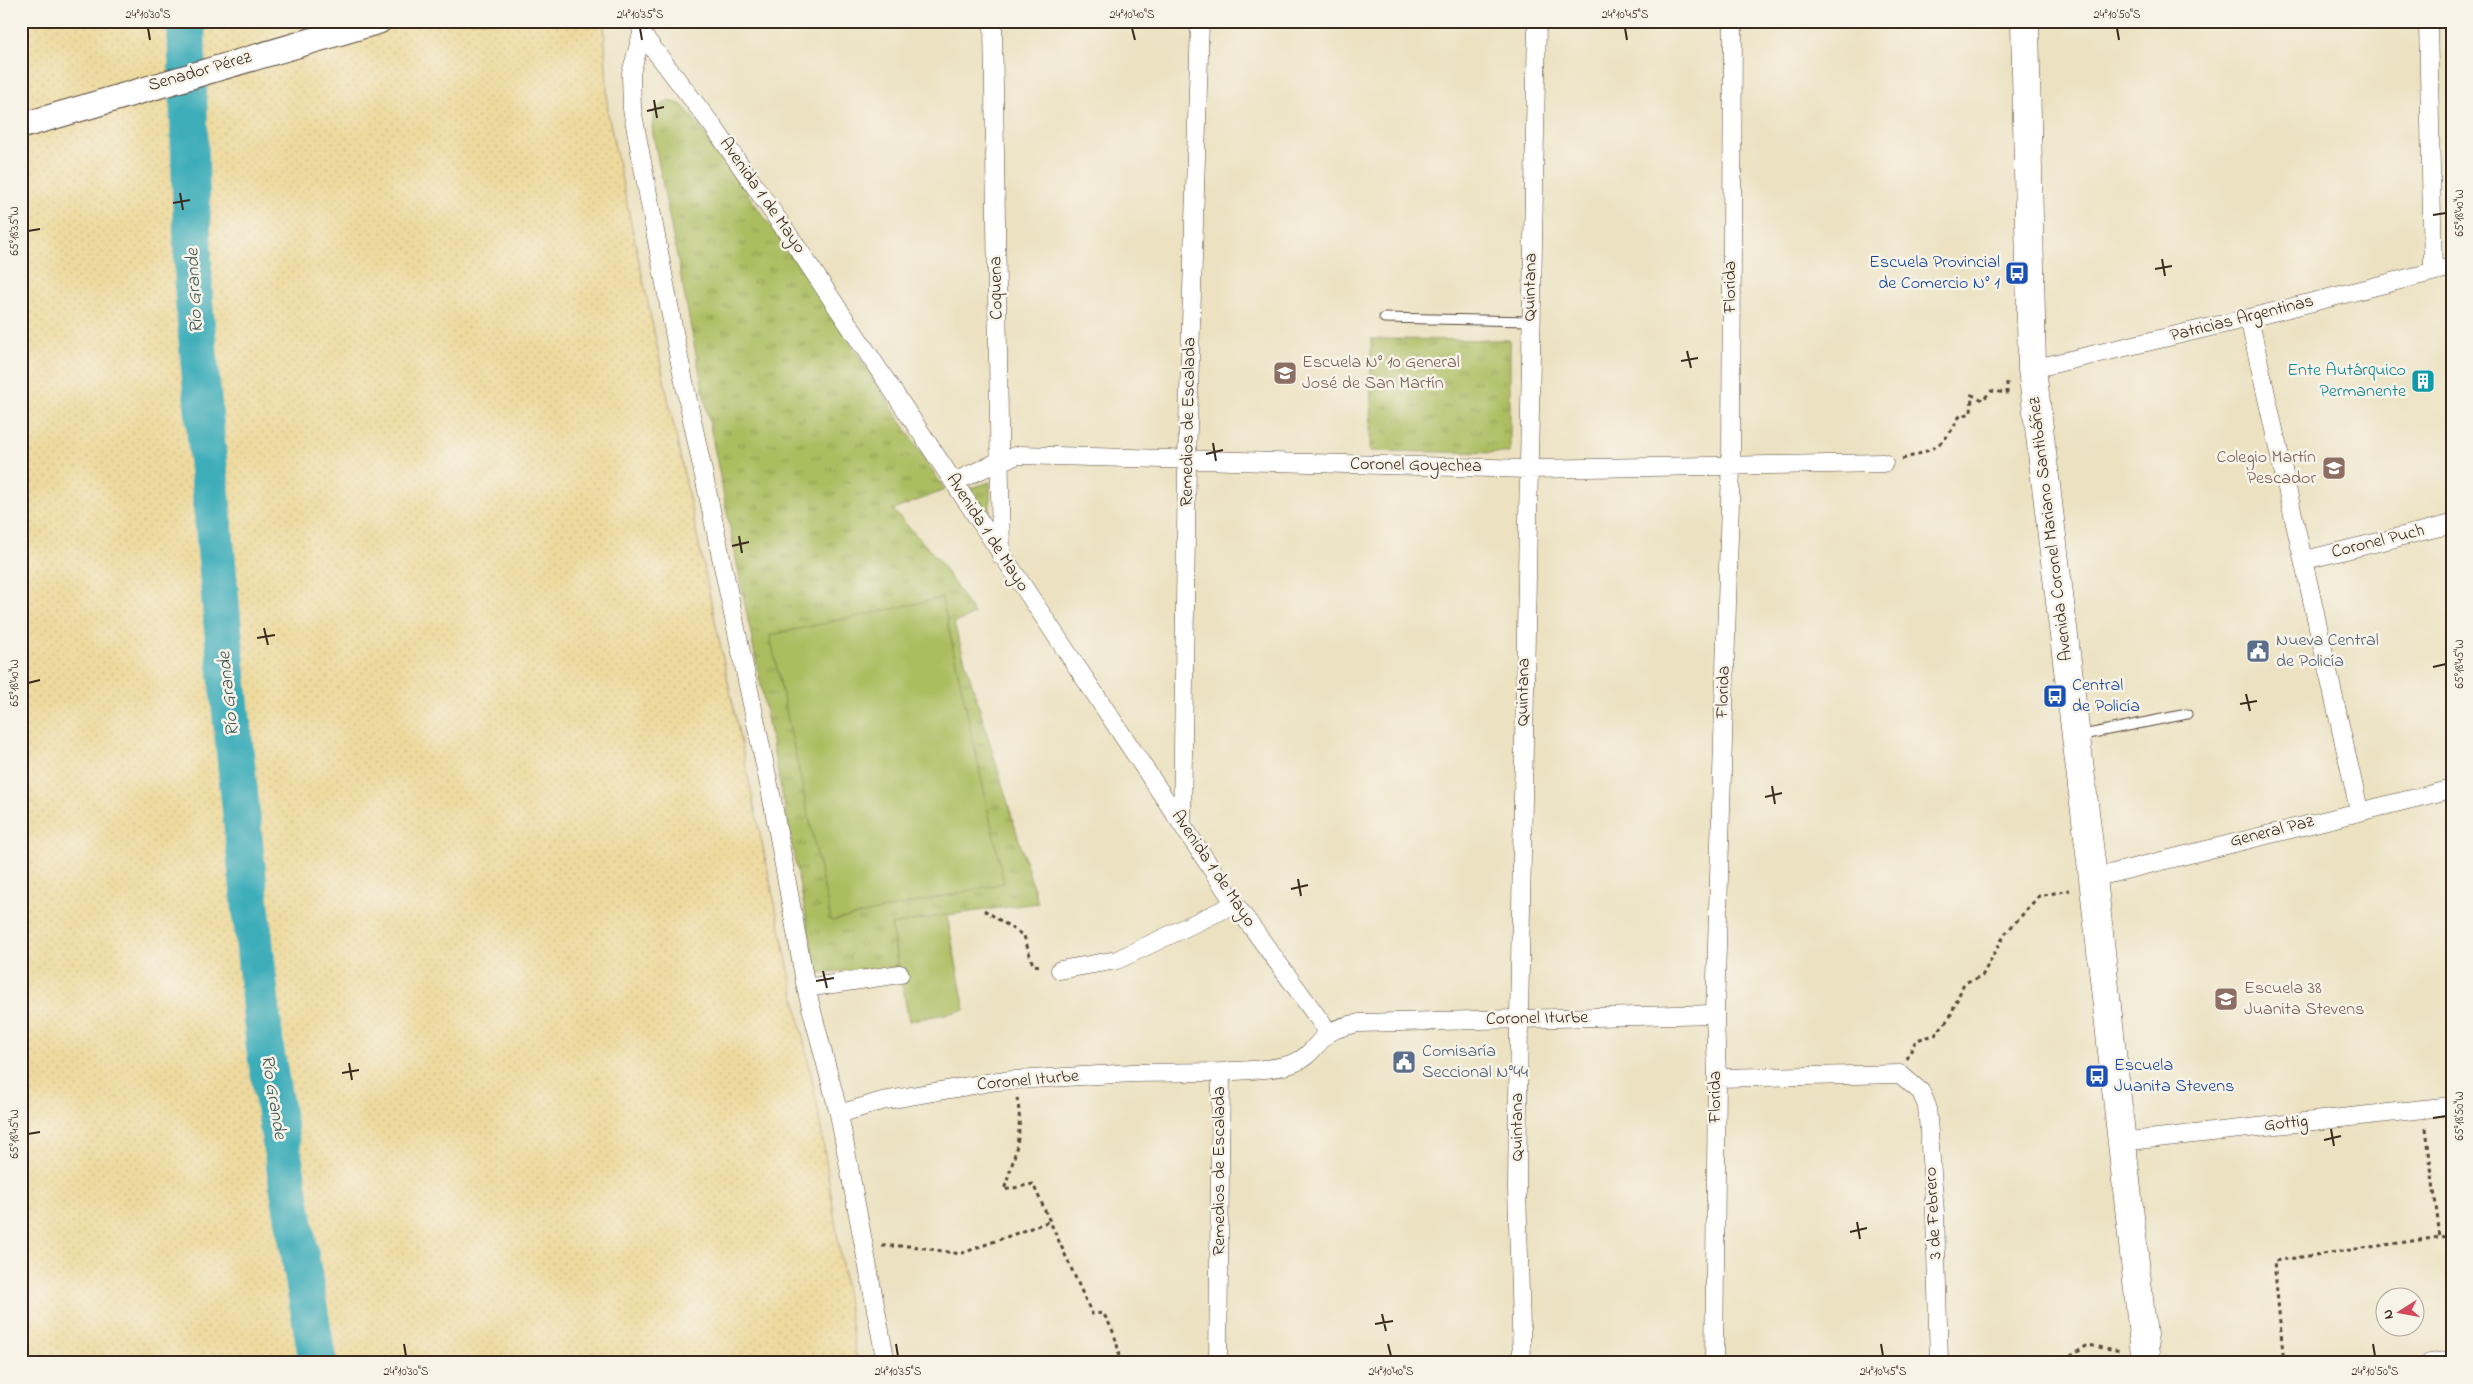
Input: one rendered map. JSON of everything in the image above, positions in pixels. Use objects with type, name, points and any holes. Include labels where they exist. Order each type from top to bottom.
[{"type":"main road","name":"Senador Pérez","points":[[21,126],[379,21]]},
{"type":"main road","name":"Avenida Coronel Mariano Santibáñez","points":[[2025,21],[2020,370],[2075,737],[2093,878],[2120,1142],[2146,1363]]},
{"type":"street","name":"Coquena","points":[[993,21],[1001,556]]},
{"type":"street","name":"Remedios de Escalada","points":[[1182,824],[1188,460],[1200,21]]},
{"type":"street","name":"Quintana","points":[[1522,1363],[1518,1188],[1519,1020],[1530,321],[1537,21]]},
{"type":"street","name":"Florida","points":[[1714,1363],[1715,1014],[1731,467],[1733,21]]},
{"type":"street","points":[[2428,21],[2433,271]]},
{"type":"street","points":[[641,28],[631,73],[632,109],[678,353],[772,799],[806,988],[839,1114],[886,1363]]},
{"type":"street","name":"Avenida 1 de Mayo","points":[[641,28],[721,137],[1235,904],[1329,1033]]},
{"type":"street","name":"Patricias Argentinas","points":[[2020,370],[2249,318],[2452,267]]},
{"type":"street","points":[[2249,318],[2359,810]]},
{"type":"street","name":"Coronel Goyechea","points":[[954,482],[1000,460],[1019,456],[1528,469],[1884,463]]},
{"type":"street","name":"Coronel Puch","points":[[2304,560],[2452,524]]},
{"type":"street","name":"General Paz","points":[[2093,878],[2452,788]]},
{"type":"street","points":[[1060,970],[1117,960],[1235,904]]},
{"type":"street","points":[[806,988],[900,974]]},
{"type":"street","name":"Coronel Iturbe","points":[[1358,1023],[1715,1014]]},
{"type":"street","name":"Remedios de Escalada","points":[[1218,1363],[1220,1072],[1272,1067],[1294,1062],[1312,1052],[1329,1033],[1358,1023]]},
{"type":"street","name":"Coronel Iturbe","points":[[839,1114],[882,1101],[997,1081],[1133,1073],[1220,1072]]},
{"type":"street","name":"3 de Febrero","points":[[1716,1078],[1900,1074],[1921,1092],[1927,1106],[1934,1213],[1939,1363]]},
{"type":"street","name":"Gottig","points":[[2120,1142],[2452,1106]]},
{"type":"street","points":[[2430,1363],[2452,1360]]},
{"type":"lane","points":[[1384,318],[1530,321]]},
{"type":"lane","points":[[2075,737],[2187,714]]},
{"type":"path","points":[[1884,463],[1928,452],[1949,436],[1959,416],[1972,413],[1972,394],[1983,400],[1991,391],[2007,393],[2020,370]]},
{"type":"path","points":[[1916,1040],[1935,1035],[1950,1017],[1964,983],[1982,976],[2006,934],[2039,896],[2064,893]]},
{"type":"path","points":[[984,910],[1024,936],[1033,965],[1060,970]]},
{"type":"path","points":[[997,1081],[1015,1090],[1020,1111],[1019,1145],[1004,1190],[1033,1184],[1092,1314],[1103,1313],[1114,1332],[1119,1352],[1119,1363]]},
{"type":"path","points":[[2424,1110],[2440,1237]]},
{"type":"path","points":[[864,1248],[912,1246],[960,1254],[1050,1220]]},
{"type":"path","points":[[2284,1363],[2274,1261],[2452,1236]]},
{"type":"path","points":[[2048,1363],[2062,1362],[2088,1345],[2108,1348]]},
{"type":"path","points":[[1189,1363],[1200,1363]]},
{"type":"green space","points":[[668,100],[682,105],[691,115],[817,291],[945,490],[893,510],[938,559],[974,614],[954,624],[1038,903],[947,915],[891,925],[898,967],[817,973],[652,129],[654,111]]},
{"type":"green space","points":[[1371,339],[1510,340],[1510,453],[1370,451]]},
{"type":"green space","points":[[990,482],[990,521],[968,489]]},
{"type":"green space","points":[[942,598],[1004,883],[831,921],[770,635]]},
{"type":"green space","points":[[947,915],[965,1010],[909,1021],[891,925]]},
{"type":"sand","points":[[21,21],[604,21],[608,114],[817,1103],[857,1363],[21,1363]]},
{"type":"waterway","name":"Río Grande","points":[[186,21],[194,301],[226,664],[265,1048],[318,1363]]},
{"type":"place","name":"Escuela Provincial de Comercio N° 1","points":[[2017,273]]},
{"type":"place","name":"Escuela N° 10 General José de San Martín","points":[[1285,373]]},
{"type":"place","name":"Ente Autárquico Permanente","points":[[2423,381]]},
{"type":"place","name":"Colegio Martín Pescador","points":[[2334,468]]},
{"type":"place","name":"Nueva Central de Policía","points":[[2258,651]]},
{"type":"place","name":"Central de Policía","points":[[2055,696]]},
{"type":"place","name":"Escuela 38 Juanita Stevens","points":[[2226,999]]},
{"type":"place","name":"Comisaría Seccional N°44","points":[[1404,1062]]},
{"type":"place","name":"Escuela Juanita Stevens","points":[[2097,1076]]}]
